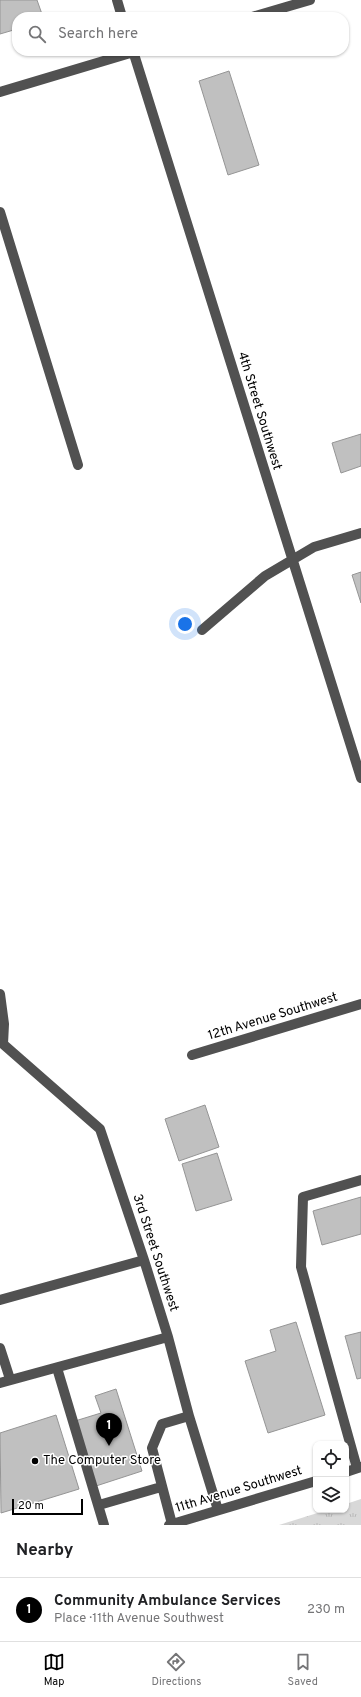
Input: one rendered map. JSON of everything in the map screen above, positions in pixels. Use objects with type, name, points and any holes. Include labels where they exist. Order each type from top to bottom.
[{"type":"street","points":[[117,0],[121,12]]},
{"type":"street","points":[[269,12],[310,0]]},
{"type":"street","points":[[0,92],[119,56]]},
{"type":"street","name":"4th Street Southwest","points":[[137,56],[361,778]]},
{"type":"street","points":[[0,212],[78,465]]},
{"type":"street","points":[[202,630],[265,576],[314,547],[361,533]]},
{"type":"street","points":[[0,994],[4,1024],[2,1044]]},
{"type":"street","name":"12th Avenue Southwest","points":[[192,1055],[361,1004]]},
{"type":"street","name":"3rd Street Southwest","points":[[2,1044],[100,1129],[168,1337],[189,1416],[218,1510]]},
{"type":"street","points":[[349,1471],[359,1468],[301,1267],[303,1197],[361,1180]]},
{"type":"street","points":[[0,1300],[144,1260]]},
{"type":"street","points":[[0,1383],[10,1379],[57,1368],[168,1337]]},
{"type":"street","points":[[0,1348],[10,1379]]},
{"type":"street","points":[[57,1368],[104,1525]]},
{"type":"street","points":[[171,1524],[152,1448],[162,1424],[189,1416]]},
{"type":"street","name":"11th Avenue Southwest","points":[[171,1524],[313,1482]]},
{"type":"street","points":[[99,1505],[161,1487]]},
{"type":"green space","points":[[361,1499],[361,1525],[279,1525],[317,1513],[349,1513],[349,1503]]},
{"type":"building","points":[[0,0],[37,0],[41,12],[12,12],[12,30],[0,34]]},
{"type":"building","points":[[229,71],[259,165],[228,175],[199,81]]},
{"type":"building","points":[[361,434],[361,466],[341,473],[332,443]]},
{"type":"building","points":[[361,572],[361,603],[352,575]]},
{"type":"building","points":[[205,1105],[219,1147],[179,1161],[165,1119]]},
{"type":"building","points":[[217,1153],[232,1200],[196,1211],[182,1164]]},
{"type":"building","points":[[361,1197],[361,1234],[322,1245],[313,1211]]},
{"type":"building","points":[[296,1322],[325,1415],[268,1433],[245,1361],[276,1351],[270,1330]]},
{"type":"building","points":[[361,1332],[361,1378],[357,1379],[345,1336]]},
{"type":"building","points":[[116,1389],[142,1471],[96,1486],[75,1421],[101,1413],[95,1396]]},
{"type":"building","name":"The Computer Store","points":[[56,1415],[79,1489],[1,1513],[0,1433]]},
{"type":"place","name":"Community Ambulance Services","points":[[109,1446]]},
{"type":"place","name":"The Computer Store","points":[[35,1461]]}]
